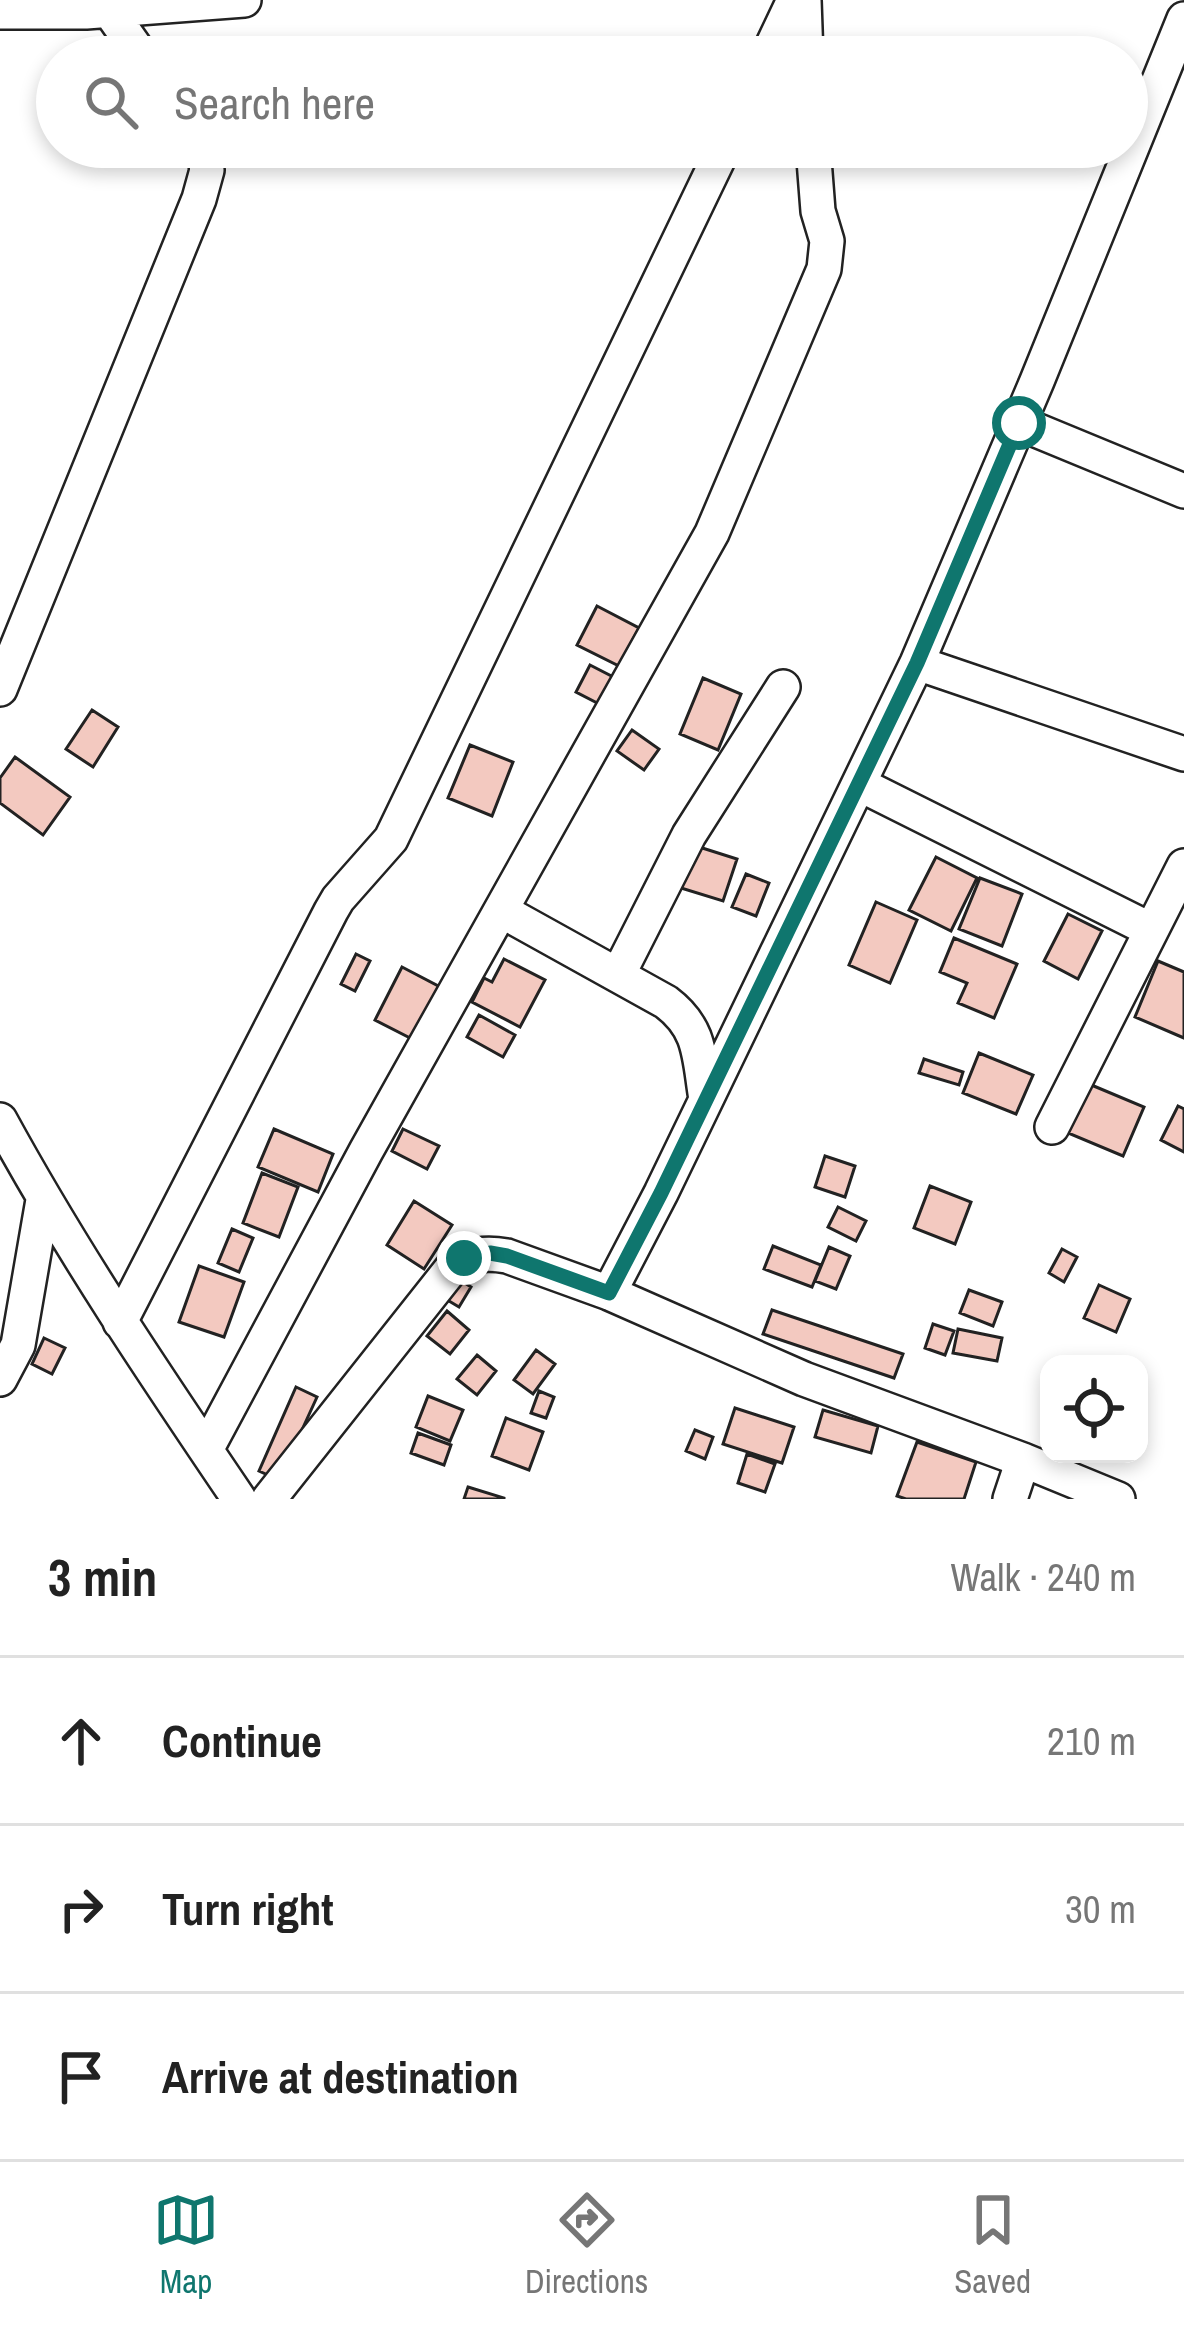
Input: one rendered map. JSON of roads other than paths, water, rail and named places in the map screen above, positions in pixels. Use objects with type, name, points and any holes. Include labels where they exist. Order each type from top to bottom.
[{"type":"street","points":[[779,36],[799,0]]},
{"type":"street","points":[[799,0],[803,36]]},
{"type":"street","points":[[0,12],[223,1]]},
{"type":"street","points":[[110,10],[128,36]]},
{"type":"street","points":[[1148,107],[1184,19]]},
{"type":"street","points":[[0,689],[200,199],[207,168]]},
{"type":"street","points":[[120,1322],[331,911],[391,839],[714,168]]},
{"type":"street","points":[[206,1450],[366,1151],[712,533],[824,269],[827,241],[818,211],[815,168]]},
{"type":"street","points":[[609,1293],[917,663],[1123,168]]},
{"type":"street","points":[[1019,423],[1184,490]]},
{"type":"street","points":[[917,663],[1184,754]]},
{"type":"street","points":[[618,975],[688,835],[783,687]]},
{"type":"street","points":[[859,784],[1151,930]]},
{"type":"street","points":[[1052,1127],[1184,866]]},
{"type":"street","points":[[502,910],[685,1016],[694,1033],[706,1099]]},
{"type":"street","points":[[0,1120],[43,1200],[239,1499]]},
{"type":"street","points":[[0,1379],[18,1345],[43,1200]]},
{"type":"street","points":[[269,1499],[452,1268],[464,1258],[490,1253],[609,1293],[804,1379],[1118,1499]]},
{"type":"street","points":[[1010,1499],[1023,1460]]}]
